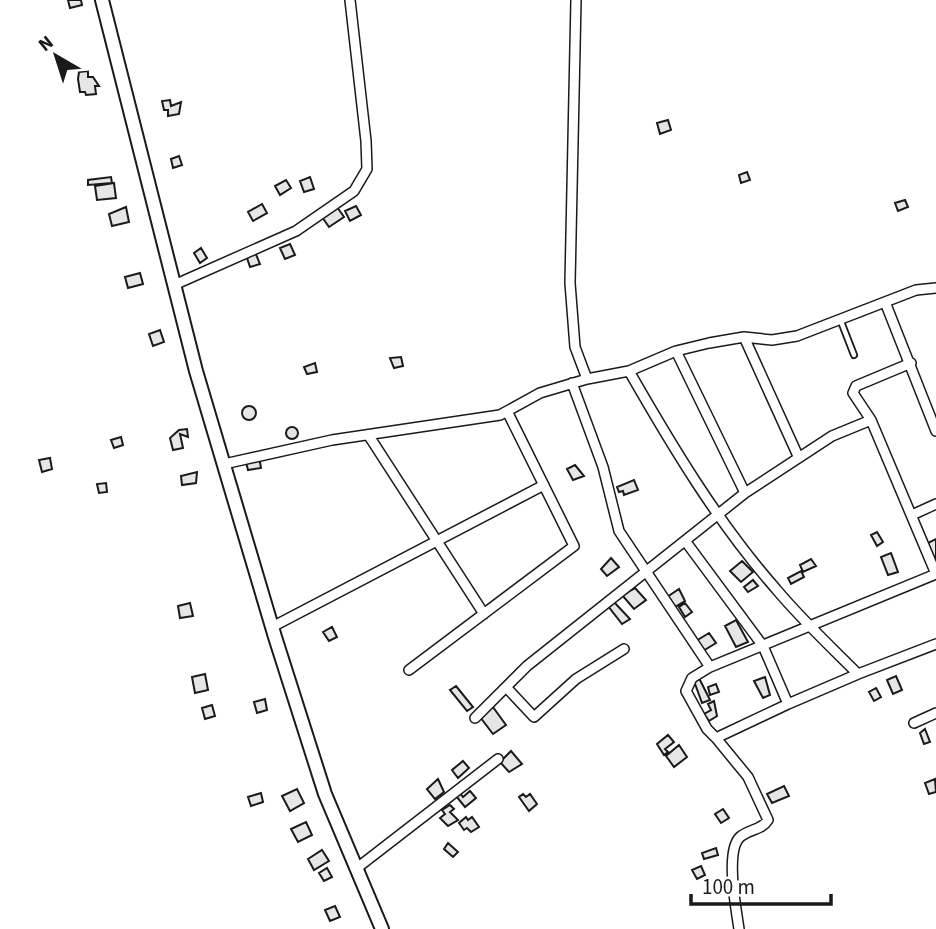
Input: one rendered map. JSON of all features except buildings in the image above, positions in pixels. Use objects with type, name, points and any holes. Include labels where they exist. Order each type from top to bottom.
[{"type":"street","points":[[102,0],[174,285],[272,626],[325,794],[383,929]]},
{"type":"street","points":[[174,285],[296,231],[313,221],[359,184],[367,169],[366,141],[350,0]]},
{"type":"street","points":[[576,0],[570,283],[575,347],[587,379]]},
{"type":"street","points":[[224,464],[369,436],[500,415],[540,393],[587,379],[629,371],[676,352],[744,337],[772,340],[797,336],[916,290],[936,288]]},
{"type":"street","points":[[885,302],[936,431]]},
{"type":"street","points":[[744,337],[798,456]]},
{"type":"street","points":[[676,352],[745,493]]},
{"type":"street","points":[[738,929],[733,848],[742,835],[765,825],[768,820],[748,776],[707,729],[686,691],[692,678],[710,667],[936,574],[871,420],[853,393],[856,386],[911,363]]},
{"type":"street","points":[[629,371],[670,442],[775,588],[858,674]]},
{"type":"street","points":[[572,383],[603,467],[619,531],[710,667]]},
{"type":"street","points":[[409,670],[575,546],[507,411]]},
{"type":"street","points":[[475,718],[506,687],[644,572],[686,542],[745,493],[832,436],[871,420]]},
{"type":"street","points":[[369,436],[484,614]]},
{"type":"street","points":[[272,626],[544,485]]},
{"type":"street","points":[[912,515],[936,504]]},
{"type":"street","points":[[686,542],[763,646],[788,704]]},
{"type":"street","points":[[716,738],[858,674],[936,644]]},
{"type":"street","points":[[506,687],[534,717],[576,679],[624,649]]},
{"type":"street","points":[[914,723],[936,713]]},
{"type":"street","points":[[357,868],[498,759]]},
{"type":"lane","points":[[839,318],[854,355]]}]
